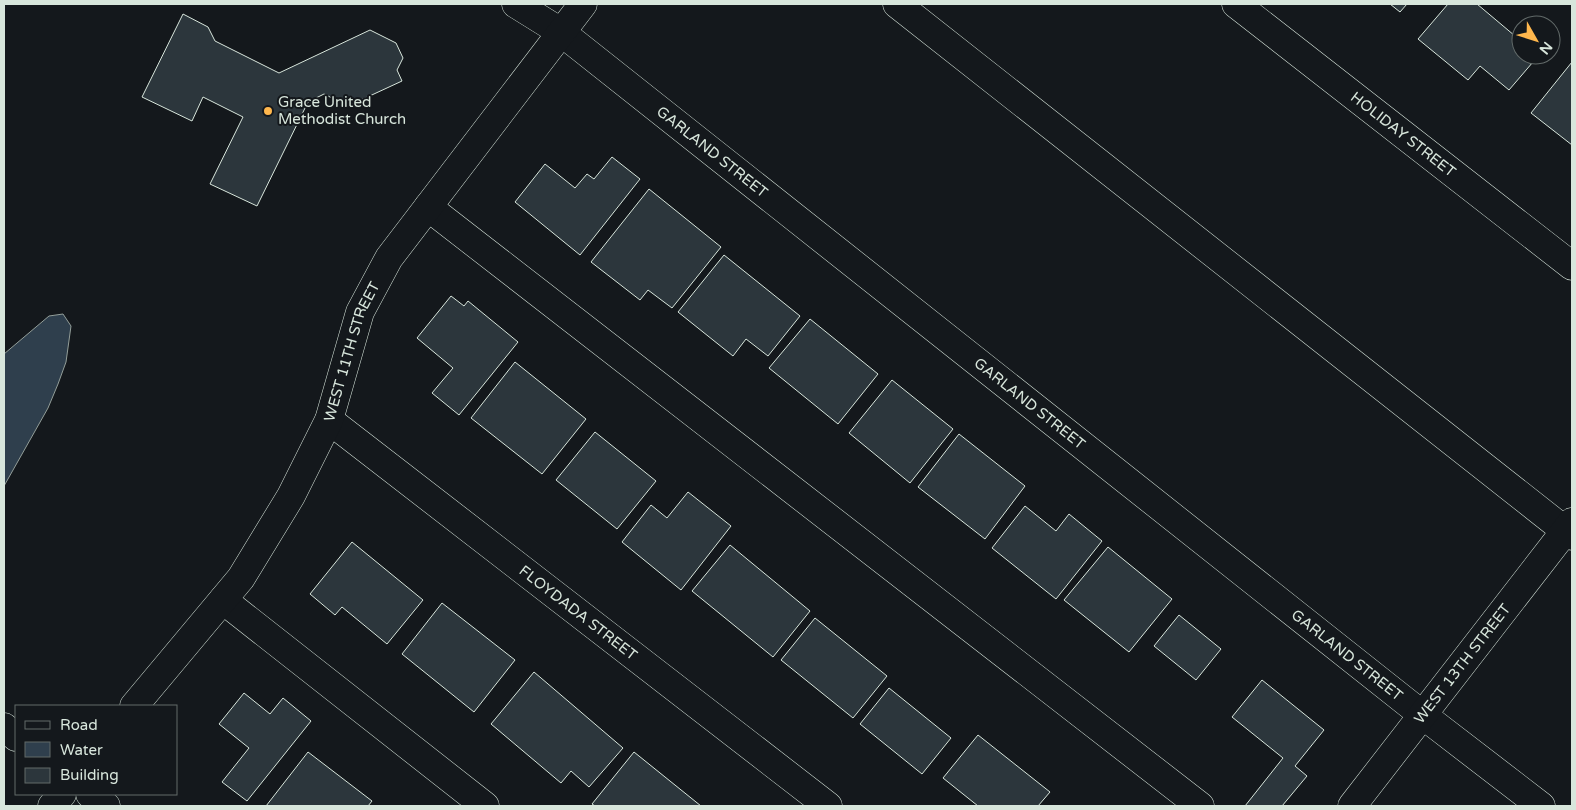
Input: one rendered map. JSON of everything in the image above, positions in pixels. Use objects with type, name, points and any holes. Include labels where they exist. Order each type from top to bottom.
[{"type":"street","name":"GARLAND STREET","points":[[516,4],[561,32],[1424,716],[1541,806]]},
{"type":"street","name":"WEST 11TH STREET","points":[[135,705],[241,578],[291,496],[329,420],[360,312],[389,258],[583,4]]},
{"type":"street","points":[[897,4],[1570,530]]},
{"type":"street","name":"HOLIDAY STREET","points":[[1236,4],[1572,266]]},
{"type":"street","points":[[428,206],[1200,806]]},
{"type":"street","name":"FLOYDADA STREET","points":[[329,420],[828,806]]},
{"type":"street","name":"WEST 13TH STREET","points":[[1352,806],[1570,530]]},
{"type":"street","points":[[223,600],[485,806]]},
{"type":"street","points":[[4,727],[15,736]]},
{"type":"street","points":[[52,806],[61,795]]},
{"type":"street","points":[[91,795],[106,806]]},
{"type":"water","points":[[63,314],[71,326],[66,362],[48,408],[4,486],[4,354],[49,316]]},
{"type":"building","points":[[1390,4],[1407,4],[1400,12]]},
{"type":"building","points":[[1448,4],[1477,4],[1511,33],[1511,65],[1530,65],[1509,90],[1480,66],[1468,80],[1418,39]]},
{"type":"building","name":"Grace United Methodist Church","points":[[183,14],[208,27],[215,41],[279,73],[370,30],[396,43],[403,58],[397,70],[402,81],[348,106],[324,94],[308,102],[257,206],[210,184],[243,117],[203,97],[192,121],[142,97]]},
{"type":"building","points":[[1572,62],[1572,145],[1531,113]]},
{"type":"building","points":[[612,157],[640,179],[580,255],[515,202],[545,164],[575,188],[587,174],[594,179]]},
{"type":"building","points":[[649,189],[721,247],[672,308],[648,290],[640,300],[591,262]]},
{"type":"building","points":[[724,255],[800,316],[768,356],[746,339],[733,356],[678,312]]},
{"type":"building","points":[[451,296],[464,306],[468,301],[518,342],[459,415],[432,393],[453,368],[417,338]]},
{"type":"building","points":[[810,319],[878,374],[838,424],[769,368]]},
{"type":"building","points":[[515,362],[586,419],[542,474],[471,418]]},
{"type":"building","points":[[892,380],[953,429],[910,483],[849,433]]},
{"type":"building","points":[[595,432],[656,481],[617,529],[556,480]]},
{"type":"building","points":[[959,434],[1025,486],[985,539],[918,487]]},
{"type":"building","points":[[688,492],[731,526],[681,590],[622,542],[651,505],[667,518]]},
{"type":"building","points":[[1025,506],[1056,531],[1069,514],[1102,541],[1056,599],[992,548]]},
{"type":"building","points":[[352,542],[423,600],[387,644],[342,607],[335,615],[310,594]]},
{"type":"building","points":[[730,545],[810,611],[773,657],[692,591]]},
{"type":"building","points":[[1108,547],[1172,599],[1129,652],[1064,600]]},
{"type":"building","points":[[442,603],[515,660],[474,712],[402,654]]},
{"type":"building","points":[[1179,615],[1221,649],[1196,680],[1154,646]]},
{"type":"building","points":[[815,618],[887,676],[853,718],[781,660]]},
{"type":"building","points":[[534,672],[623,748],[589,787],[571,771],[561,783],[491,724]]},
{"type":"building","points":[[1262,680],[1324,730],[1295,766],[1307,776],[1282,806],[1245,806],[1283,758],[1232,717]]},
{"type":"building","points":[[889,688],[951,738],[922,774],[860,724]]},
{"type":"building","points":[[244,693],[270,714],[283,698],[311,721],[247,801],[222,782],[249,748],[219,724]]},
{"type":"building","points":[[978,735],[1050,792],[1038,806],[978,806],[943,778]]},
{"type":"building","points":[[308,752],[372,801],[368,806],[266,806]]},
{"type":"building","points":[[634,752],[701,806],[595,806],[592,804]]},
{"type":"place","name":"Grace United Methodist Church","points":[[268,111]]}]
